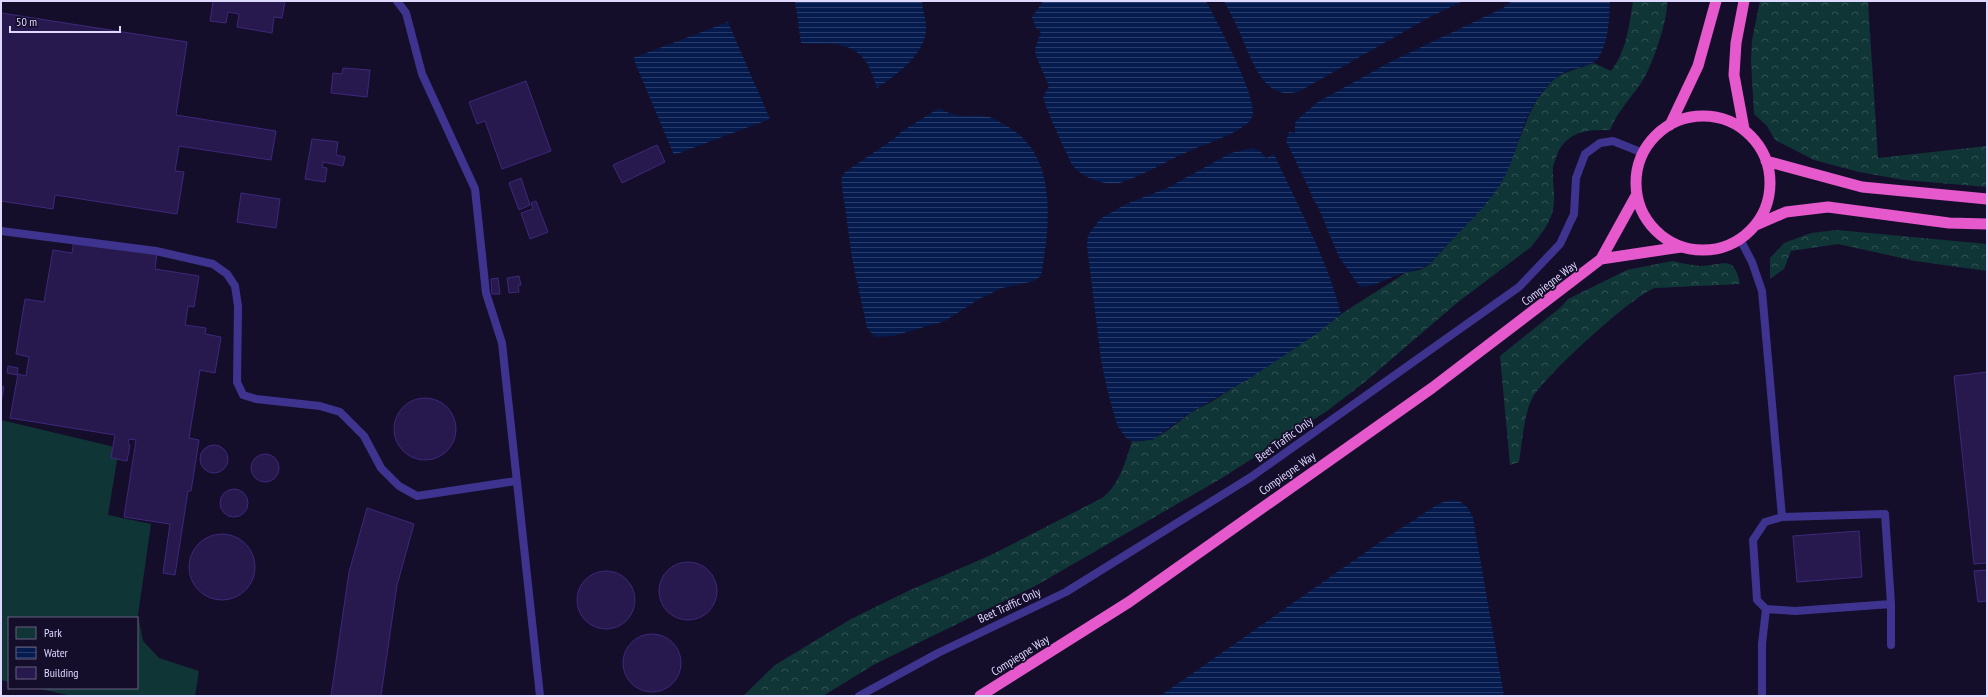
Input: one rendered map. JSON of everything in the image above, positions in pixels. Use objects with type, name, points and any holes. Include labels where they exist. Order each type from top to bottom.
[{"type":"highway","points":[[1670,125],[1698,66],[1716,1]]},
{"type":"highway","points":[[1744,1],[1736,43],[1734,75],[1744,130]]},
{"type":"highway","points":[[1756,225],[1766,206],[1770,183],[1766,161],[1757,143],[1744,130],[1726,120],[1707,116],[1688,118],[1670,125],[1654,137],[1643,153],[1637,173],[1637,194],[1642,211],[1652,227],[1665,238],[1680,247],[1701,251],[1721,248],[1740,239],[1756,225],[1786,212],[1828,207],[1949,223],[1987,224]]},
{"type":"highway","points":[[1766,161],[1862,187],[1987,199]]},
{"type":"highway","name":"Compiegne Way","points":[[980,696],[1129,602],[1432,388],[1601,259],[1637,194]]},
{"type":"highway","name":"Compiegne Way","points":[[1601,259],[1680,247]]},
{"type":"lane","points":[[397,1],[406,13],[422,74],[475,189],[486,293],[502,343],[540,696]]},
{"type":"lane","name":"Beet Traffic Only","points":[[859,696],[938,653],[1066,592],[1251,477],[1519,287],[1560,244],[1574,214],[1576,178],[1584,154],[1600,143],[1613,141],[1643,153]]},
{"type":"lane","points":[[1,231],[156,251],[213,264],[227,274],[235,286],[238,306],[237,382],[243,395],[256,399],[320,406],[340,412],[364,436],[381,468],[399,486],[417,496],[516,480]]},
{"type":"lane","points":[[1740,239],[1752,262],[1762,291],[1782,516]]},
{"type":"lane","points":[[1891,645],[1892,604],[1885,514],[1782,516],[1764,522],[1753,540],[1757,600],[1766,609],[1795,611],[1892,604]]},
{"type":"lane","points":[[1762,696],[1762,644],[1766,609]]},
{"type":"green space","points":[[1633,1],[1667,1],[1667,9],[1662,31],[1650,67],[1637,89],[1620,111],[1610,130],[1581,132],[1569,138],[1559,150],[1553,167],[1554,199],[1552,215],[1541,235],[1531,247],[1458,302],[1366,381],[1327,411],[1222,478],[1037,585],[875,664],[823,696],[743,696],[775,665],[851,619],[908,591],[991,555],[1102,498],[1113,487],[1117,480],[1132,441],[1150,439],[1166,432],[1195,410],[1211,402],[1316,334],[1341,314],[1407,272],[1420,270],[1430,264],[1497,189],[1506,173],[1537,99],[1553,80],[1562,74],[1594,63],[1611,71],[1621,55],[1624,46]]},
{"type":"green space","points":[[1760,1],[1868,1],[1878,158],[1987,146],[1987,187],[1904,180],[1859,172],[1814,160],[1775,140],[1767,126],[1754,114],[1751,62],[1752,40]]},
{"type":"green space","points":[[1837,230],[1987,244],[1987,271],[1915,261],[1838,244],[1791,251],[1784,269],[1770,279],[1770,258],[1784,243],[1811,233]]},
{"type":"green space","points":[[1672,261],[1700,266],[1726,263],[1731,265],[1738,274],[1740,284],[1655,288],[1628,305],[1589,338],[1539,388],[1529,405],[1519,462],[1510,465],[1500,356],[1561,307],[1568,299],[1627,270]]},
{"type":"green space","points":[[1,420],[119,448],[108,515],[151,524],[138,615],[143,641],[159,658],[199,671],[195,696],[72,696],[40,689],[138,689],[138,617],[8,617],[8,682],[1,680]]},
{"type":"water","points":[[795,1],[922,1],[926,26],[924,38],[921,47],[915,56],[893,77],[877,88],[868,65],[859,54],[853,50],[845,46],[835,44],[801,43]]},
{"type":"water","points":[[1043,1],[1206,1],[1244,78],[1253,108],[1252,117],[1235,132],[1185,153],[1123,182],[1103,183],[1083,175],[1077,171],[1071,163],[1053,124],[1043,97],[1049,86],[1036,56],[1035,49],[1041,31],[1036,28],[1032,17]]},
{"type":"water","points":[[1224,1],[1463,1],[1426,19],[1300,91],[1289,93],[1279,92],[1271,87],[1258,72]]},
{"type":"water","points":[[1512,1],[1610,1],[1607,37],[1599,57],[1592,63],[1561,74],[1551,82],[1538,98],[1528,116],[1510,165],[1499,187],[1481,210],[1430,264],[1376,284],[1360,287],[1339,257],[1319,209],[1286,141],[1289,132],[1295,133],[1295,123],[1318,102],[1392,61],[1503,8]]},
{"type":"water","points":[[728,22],[770,119],[674,155],[633,58]]},
{"type":"water","points":[[939,108],[957,115],[984,116],[993,118],[1022,138],[1035,154],[1042,172],[1047,192],[1047,235],[1041,276],[1034,281],[1002,288],[979,299],[945,321],[893,336],[875,337],[867,328],[852,258],[841,179],[845,172],[895,138],[901,132]]},
{"type":"water","points":[[1252,148],[1260,151],[1266,158],[1274,154],[1320,253],[1341,314],[1316,334],[1252,377],[1193,411],[1152,440],[1132,441],[1126,438],[1117,425],[1107,389],[1101,360],[1087,246],[1088,235],[1100,219],[1126,204],[1167,188],[1231,153]]},
{"type":"water","points":[[1452,500],[1459,501],[1465,505],[1473,518],[1504,696],[1160,696],[1383,540],[1440,503]]},
{"type":"building","points":[[213,1],[285,1],[282,18],[274,17],[272,33],[237,27],[239,14],[228,12],[226,23],[210,21]]},
{"type":"building","points":[[1,13],[187,42],[176,115],[276,131],[271,160],[179,146],[175,171],[184,172],[177,214],[55,195],[53,209],[1,201]]},
{"type":"building","points":[[343,68],[370,70],[367,97],[331,93],[333,73],[342,74]]},
{"type":"building","points":[[526,81],[551,151],[502,169],[485,121],[477,124],[469,102]]},
{"type":"building","points":[[312,139],[338,142],[336,155],[345,157],[343,166],[323,162],[322,167],[327,168],[325,182],[305,179]]},
{"type":"building","points":[[657,145],[665,162],[622,183],[613,165]]},
{"type":"building","points":[[521,178],[530,205],[519,210],[509,183]]},
{"type":"building","points":[[241,193],[280,199],[276,228],[237,222]]},
{"type":"building","points":[[536,201],[548,232],[530,239],[521,213],[533,209],[531,203]]},
{"type":"building","points":[[74,240],[157,253],[155,269],[199,276],[194,307],[188,306],[185,325],[206,328],[205,334],[221,337],[215,373],[200,370],[189,438],[199,440],[191,491],[188,491],[175,575],[163,573],[170,524],[124,517],[136,440],[129,439],[128,443],[130,445],[127,461],[111,458],[115,435],[10,418],[18,374],[26,376],[29,357],[16,354],[25,299],[44,302],[53,250],[72,253]]},
{"type":"building","points":[[519,276],[521,285],[518,285],[519,292],[509,293],[507,278]]},
{"type":"building","points":[[498,278],[500,294],[492,294],[491,279]]},
{"type":"building","points":[[8,366],[18,368],[17,375],[7,373]]},
{"type":"building","points":[[1987,372],[1987,563],[1974,564],[1954,376]]},
{"type":"building","points":[[1,386],[4,387],[1,402]]},
{"type":"building","points":[[425,398],[437,400],[447,407],[454,417],[456,429],[454,441],[447,451],[437,458],[425,460],[413,458],[403,451],[396,441],[394,429],[396,417],[403,407],[413,400]]},
{"type":"building","points":[[214,445],[224,449],[228,459],[224,469],[214,473],[204,469],[200,459],[204,449]]},
{"type":"building","points":[[265,454],[275,458],[279,468],[275,478],[265,482],[255,478],[251,468],[255,458]]},
{"type":"building","points":[[234,489],[244,493],[248,503],[244,513],[234,517],[224,513],[220,503],[224,493]]},
{"type":"building","points":[[367,508],[414,524],[397,585],[381,696],[331,696],[349,572]]},
{"type":"building","points":[[1859,531],[1862,577],[1797,582],[1793,536]]},
{"type":"building","points":[[222,534],[235,537],[245,544],[252,554],[255,567],[252,580],[245,590],[235,597],[222,600],[209,597],[199,590],[192,580],[189,567],[192,554],[199,544],[209,537]]},
{"type":"building","points":[[682,562],[694,562],[709,570],[717,585],[717,597],[709,612],[694,620],[682,620],[667,612],[659,597],[659,585],[667,570]]},
{"type":"building","points":[[1987,570],[1987,601],[1978,602],[1974,571]]},
{"type":"building","points":[[600,571],[612,571],[627,579],[635,594],[635,606],[627,621],[612,629],[600,629],[585,621],[577,606],[577,594],[585,579]]},
{"type":"building","points":[[646,634],[658,634],[673,642],[681,657],[681,669],[673,684],[658,692],[646,692],[631,684],[623,669],[623,657],[631,642]]}]
